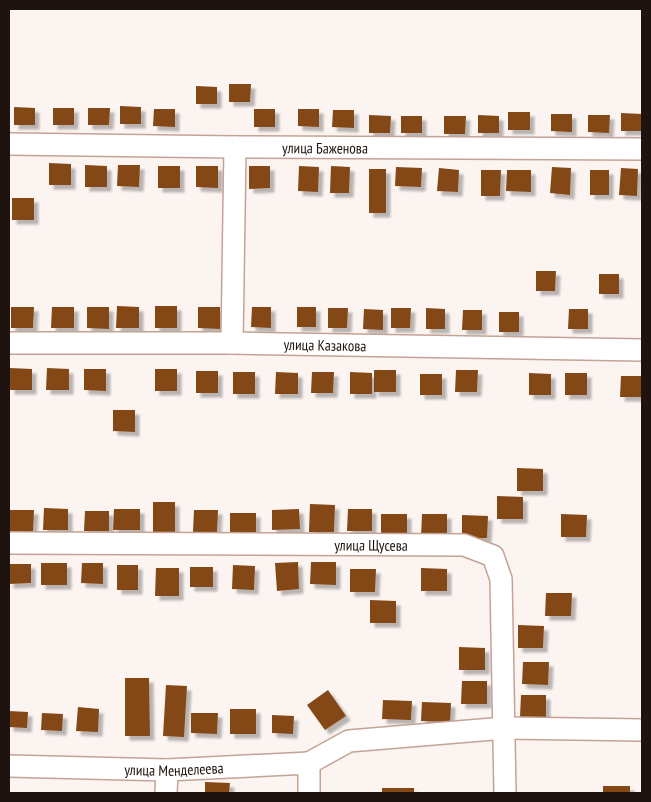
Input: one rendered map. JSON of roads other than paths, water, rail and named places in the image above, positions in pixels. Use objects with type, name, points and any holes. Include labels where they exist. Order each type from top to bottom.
[{"type":"street","name":"улица Баженова","points":[[9,144],[642,149]]},
{"type":"street","points":[[232,343],[235,147]]},
{"type":"street","name":"улица Казакова","points":[[9,343],[232,343],[642,350]]},
{"type":"street","name":"улица Щусева","points":[[9,543],[464,545],[493,556],[501,579],[505,793]]},
{"type":"street","points":[[309,793],[309,763],[349,741],[505,728],[642,730]]},
{"type":"street","name":"улица Менделеева","points":[[9,766],[167,770],[309,763]]},
{"type":"street","points":[[166,793],[167,770]]}]
